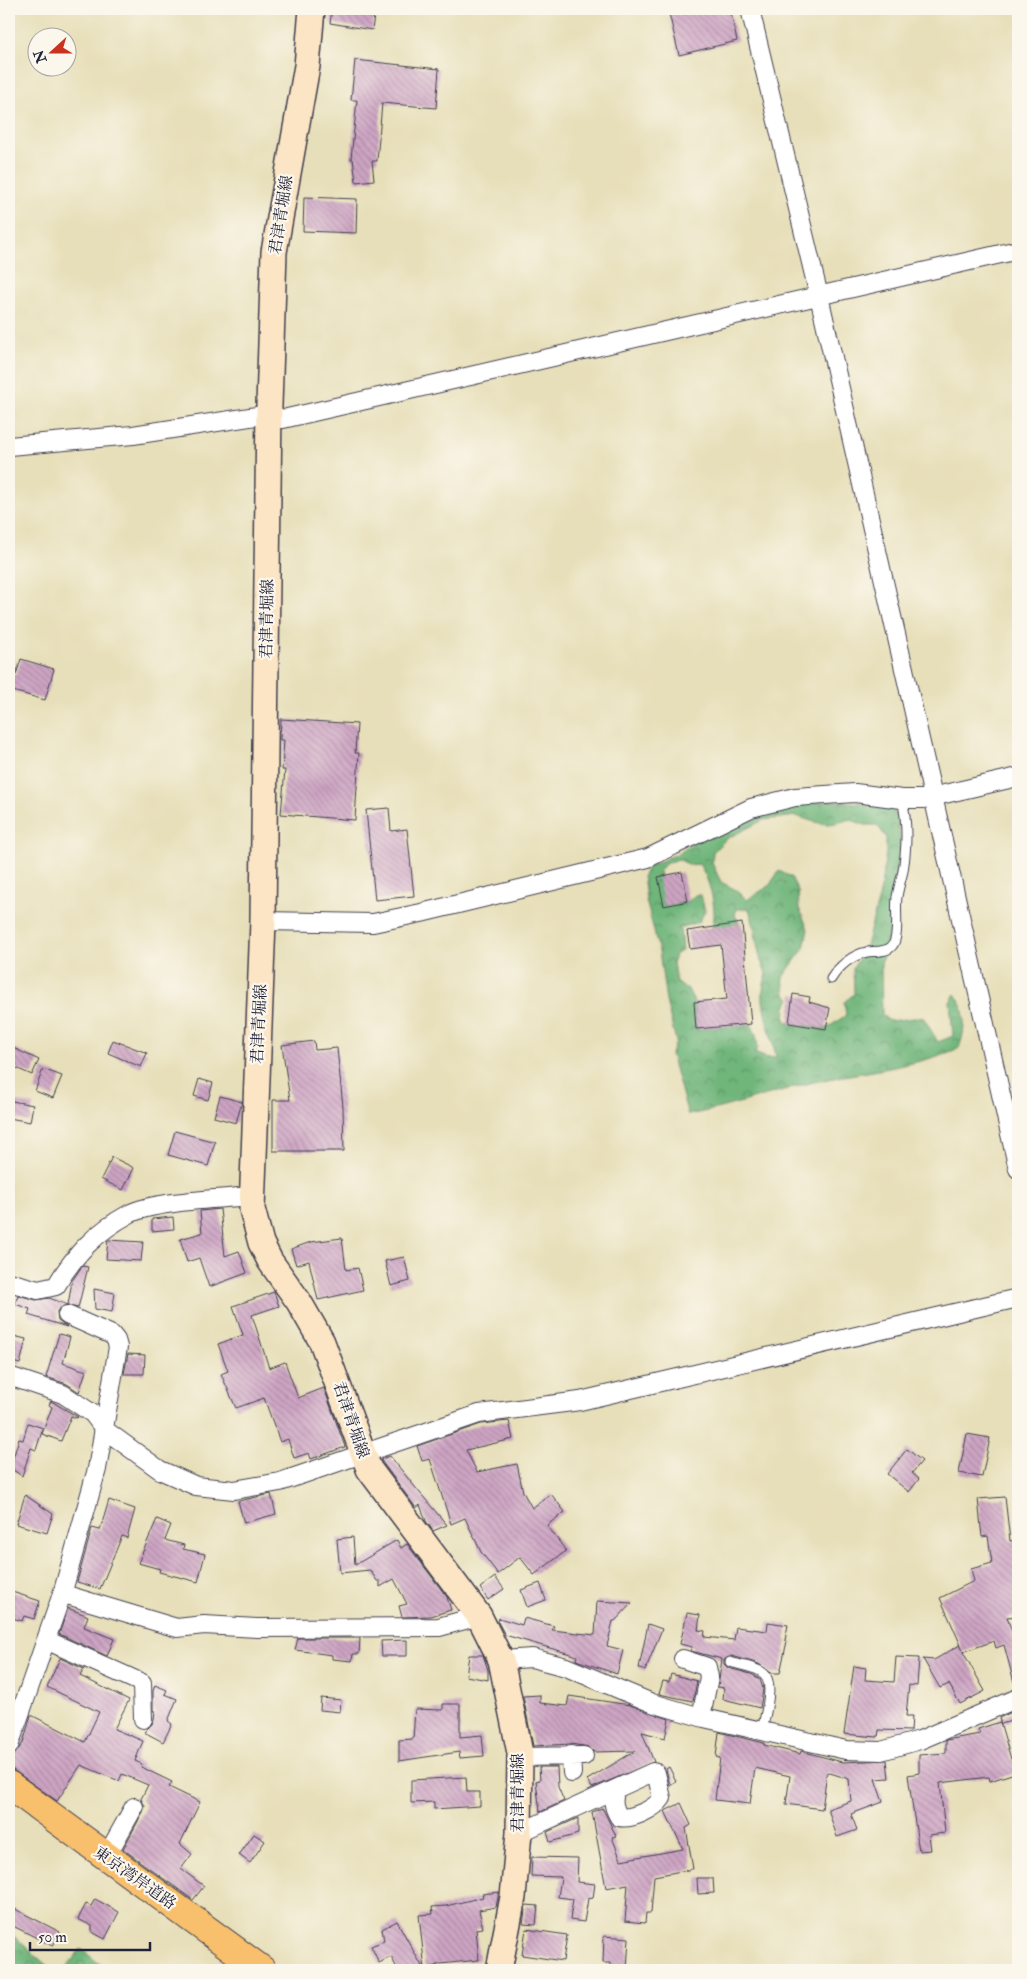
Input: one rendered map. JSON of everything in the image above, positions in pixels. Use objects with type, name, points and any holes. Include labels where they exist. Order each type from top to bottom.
[{"type":"highway","name":"東京湾岸道路","points":[[9,1785],[262,1970]]},
{"type":"main road","name":"君津青堀線","points":[[312,9],[307,66],[274,252],[269,414],[263,921],[251,1196],[261,1243],[270,1261],[299,1302],[322,1342],[369,1469],[479,1616],[501,1660],[520,1757],[519,1833],[513,1897],[499,1970]]},
{"type":"street","points":[[750,9],[935,796],[1018,1169]]},
{"type":"street","points":[[9,446],[134,435],[269,414],[282,419],[1018,250]]},
{"type":"street","points":[[263,921],[373,923],[648,858],[751,808],[795,797],[855,793],[902,800],[935,796],[1018,777]]},
{"type":"street","points":[[10,1287],[38,1290],[56,1286],[72,1259],[81,1250],[130,1214],[160,1206],[251,1196]]},
{"type":"street","points":[[9,1376],[63,1394],[93,1414],[105,1430],[160,1470],[196,1486],[234,1490],[280,1482],[362,1452],[479,1414],[580,1401],[1018,1298]]},
{"type":"street","points":[[9,1746],[62,1591],[97,1469],[118,1347],[112,1334],[67,1315]]},
{"type":"street","points":[[62,1591],[67,1595],[178,1628],[204,1625],[257,1628],[439,1627],[479,1616]]},
{"type":"street","points":[[46,1640],[142,1683],[143,1719]]},
{"type":"street","points":[[501,1660],[532,1658],[566,1667],[652,1703],[701,1717],[846,1750],[882,1751],[920,1740],[1018,1698]]},
{"type":"street","points":[[683,1658],[707,1667],[709,1676],[701,1717]]},
{"type":"street","points":[[520,1757],[577,1755],[572,1773]]},
{"type":"street","points":[[519,1833],[616,1789]]},
{"type":"street","points":[[106,1857],[134,1807]]},
{"type":"lane","points":[[831,979],[836,971],[856,955],[879,952],[890,948],[894,944],[897,898],[907,844],[906,818],[902,800]]},
{"type":"lane","points":[[730,1662],[762,1671],[767,1676],[769,1688],[762,1730]]},
{"type":"green space","points":[[830,801],[865,803],[892,809],[898,819],[901,847],[892,900],[892,921],[881,964],[882,1015],[889,1021],[923,1017],[938,1042],[953,1036],[950,1002],[955,994],[962,1007],[964,1020],[959,1048],[923,1060],[814,1082],[688,1115],[671,1054],[676,1041],[666,1001],[659,951],[646,900],[643,875],[649,866],[677,854],[690,844],[755,810]],"holes":[[[796,816],[822,824],[849,819],[865,825],[877,825],[886,837],[886,853],[879,898],[865,949],[853,968],[854,994],[844,1002],[846,1015],[826,1029],[789,1023],[785,1020],[786,1007],[790,998],[785,994],[783,977],[804,948],[808,929],[799,908],[798,891],[791,877],[779,871],[769,886],[747,900],[738,891],[721,882],[712,863],[713,852],[726,839],[763,820]],[[678,859],[690,865],[699,864],[707,878],[714,914],[712,929],[740,941],[744,933],[735,915],[737,909],[749,909],[763,967],[767,975],[764,984],[764,1005],[776,1057],[767,1058],[754,1053],[758,1048],[756,1035],[751,1024],[696,1029],[694,1002],[688,989],[676,983],[673,962],[675,954],[682,951],[680,928],[699,922],[705,911],[701,895],[695,895],[689,901],[665,906],[659,871],[665,864]]]},
{"type":"green space","points":[[9,1932],[52,1970],[9,1970]]},
{"type":"green space","points":[[81,1949],[107,1970],[64,1970]]},
{"type":"building","points":[[332,9],[375,9],[372,30],[330,23]]},
{"type":"building","points":[[668,9],[730,9],[737,41],[679,55]]},
{"type":"building","points":[[355,60],[439,69],[436,108],[382,103],[377,161],[372,161],[374,180],[356,182],[353,159],[351,159],[357,100],[351,100]]},
{"type":"building","points":[[304,197],[357,199],[356,233],[303,231]]},
{"type":"building","points":[[21,659],[54,669],[45,700],[9,690],[9,673],[16,675]]},
{"type":"building","points":[[281,719],[357,724],[355,753],[359,753],[355,820],[281,814],[285,770],[282,770],[284,740],[280,740]]},
{"type":"building","points":[[389,808],[391,831],[407,829],[414,896],[375,900],[366,810]]},
{"type":"building","points":[[682,872],[688,901],[664,906],[658,877]]},
{"type":"building","points":[[742,923],[751,1024],[696,1029],[694,1002],[727,999],[721,945],[690,949],[687,931]]},
{"type":"building","points":[[793,994],[810,997],[809,1002],[830,1008],[826,1029],[789,1023]]},
{"type":"building","points":[[113,1040],[147,1053],[141,1067],[108,1053]]},
{"type":"building","points":[[314,1041],[315,1050],[337,1048],[343,1107],[344,1151],[273,1151],[273,1100],[290,1100],[282,1045]]},
{"type":"building","points":[[9,1046],[39,1060],[32,1075],[9,1065]]},
{"type":"building","points":[[43,1069],[62,1076],[53,1098],[35,1091]]},
{"type":"building","points":[[199,1079],[213,1083],[208,1100],[194,1096]]},
{"type":"building","points":[[220,1096],[242,1102],[236,1123],[214,1117]]},
{"type":"building","points":[[12,1101],[33,1105],[30,1122],[9,1118]]},
{"type":"building","points":[[175,1131],[215,1142],[208,1166],[168,1155]]},
{"type":"building","points":[[112,1157],[134,1168],[123,1190],[101,1179]]},
{"type":"building","points":[[220,1209],[225,1256],[239,1251],[247,1273],[209,1287],[199,1258],[187,1262],[180,1239],[202,1233],[200,1211]]},
{"type":"building","points":[[173,1217],[174,1229],[152,1231],[152,1219]]},
{"type":"building","points":[[342,1238],[346,1270],[358,1268],[363,1290],[318,1300],[309,1261],[296,1265],[291,1249],[311,1242]]},
{"type":"building","points":[[108,1240],[143,1242],[141,1261],[106,1259]]},
{"type":"building","points":[[404,1257],[410,1281],[391,1286],[385,1261]]},
{"type":"building","points":[[82,1266],[88,1267],[78,1308],[65,1305],[57,1311],[58,1321],[67,1327],[28,1315],[30,1309],[15,1304],[18,1295],[36,1300],[49,1298],[68,1305],[72,1281]]},
{"type":"building","points":[[94,1289],[115,1293],[112,1312],[95,1309]]},
{"type":"building","points":[[274,1292],[279,1306],[252,1315],[269,1368],[285,1362],[298,1398],[324,1388],[345,1447],[311,1459],[309,1453],[294,1458],[288,1439],[280,1442],[264,1398],[236,1408],[221,1374],[228,1371],[218,1344],[243,1335],[233,1306]]},
{"type":"building","points":[[59,1334],[70,1337],[63,1363],[86,1371],[79,1392],[67,1384],[46,1377]]},
{"type":"building","points":[[9,1335],[26,1339],[20,1364],[9,1361]]},
{"type":"building","points":[[128,1354],[145,1355],[144,1374],[124,1374]]},
{"type":"building","points":[[51,1401],[78,1417],[71,1416],[61,1441],[42,1434],[52,1407],[49,1405]]},
{"type":"building","points":[[509,1421],[513,1439],[466,1450],[477,1472],[517,1464],[523,1492],[532,1508],[551,1494],[565,1512],[547,1525],[566,1551],[534,1575],[520,1557],[498,1574],[481,1552],[465,1518],[451,1524],[430,1459],[422,1461],[417,1446],[481,1424]]},
{"type":"building","points":[[28,1423],[43,1428],[36,1450],[31,1448],[22,1476],[10,1468],[19,1439],[23,1440]]},
{"type":"building","points":[[967,1434],[990,1438],[982,1477],[959,1473]]},
{"type":"building","points":[[907,1449],[922,1461],[912,1473],[919,1479],[909,1492],[887,1474]]},
{"type":"building","points":[[390,1456],[447,1525],[433,1531],[426,1521],[420,1505],[416,1508],[382,1462],[381,1459]]},
{"type":"building","points":[[271,1494],[276,1514],[244,1523],[238,1501]]},
{"type":"building","points":[[25,1495],[53,1514],[47,1533],[16,1524]]},
{"type":"building","points":[[1005,1497],[1010,1541],[1018,1540],[1018,1616],[1007,1617],[1018,1650],[1018,1681],[1014,1682],[1004,1645],[996,1648],[994,1641],[963,1652],[985,1691],[960,1704],[949,1684],[940,1688],[923,1659],[934,1660],[960,1645],[963,1650],[940,1598],[974,1581],[971,1569],[992,1563],[988,1536],[982,1537],[978,1499]]},
{"type":"building","points":[[109,1500],[135,1509],[127,1538],[122,1536],[100,1589],[77,1582],[92,1528],[100,1530]]},
{"type":"building","points":[[157,1519],[171,1525],[165,1540],[184,1545],[183,1549],[205,1554],[198,1582],[159,1572],[160,1569],[138,1563]]},
{"type":"building","points":[[353,1537],[355,1565],[397,1540],[401,1548],[407,1544],[447,1597],[451,1610],[431,1616],[402,1617],[399,1606],[407,1604],[394,1579],[380,1587],[380,1581],[377,1581],[370,1570],[340,1573],[337,1539]]},
{"type":"building","points":[[495,1577],[504,1589],[488,1600],[480,1588]]},
{"type":"building","points":[[540,1583],[546,1600],[527,1607],[521,1590]]},
{"type":"building","points":[[9,1591],[40,1601],[34,1619],[24,1616],[22,1621],[9,1617]]},
{"type":"building","points":[[597,1601],[632,1603],[613,1621],[607,1646],[623,1650],[617,1674],[576,1660],[577,1656],[505,1635],[498,1622],[499,1618],[522,1625],[524,1618],[554,1626],[552,1630],[595,1635]]},
{"type":"building","points":[[68,1608],[88,1616],[84,1627],[114,1639],[107,1656],[59,1634]]},
{"type":"building","points":[[687,1613],[700,1615],[698,1630],[705,1631],[704,1637],[734,1640],[736,1627],[767,1631],[768,1622],[788,1625],[785,1640],[787,1641],[780,1673],[771,1673],[759,1664],[732,1656],[724,1660],[724,1664],[728,1668],[751,1674],[760,1679],[763,1689],[760,1708],[723,1699],[724,1688],[718,1687],[722,1659],[691,1651],[692,1647],[680,1644]]},
{"type":"building","points":[[648,1624],[662,1629],[645,1671],[639,1668]]},
{"type":"building","points":[[298,1638],[360,1638],[359,1654],[353,1654],[352,1661],[332,1659],[332,1655],[295,1650]]},
{"type":"building","points":[[407,1640],[407,1656],[382,1656],[381,1641]]},
{"type":"building","points":[[469,1655],[483,1655],[488,1670],[488,1680],[466,1676]]},
{"type":"building","points":[[896,1657],[919,1658],[917,1686],[909,1685],[906,1716],[912,1716],[911,1731],[879,1730],[878,1737],[844,1734],[854,1666],[866,1668],[865,1680],[894,1682]]},
{"type":"building","points":[[60,1658],[84,1669],[80,1676],[129,1700],[114,1729],[143,1741],[135,1761],[142,1764],[141,1767],[172,1782],[169,1787],[200,1802],[180,1844],[192,1854],[181,1869],[204,1886],[193,1900],[123,1849],[143,1812],[145,1806],[141,1799],[148,1785],[122,1774],[119,1781],[81,1765],[57,1801],[9,1767],[9,1761],[23,1743],[31,1715],[85,1742],[99,1712],[47,1687]]},
{"type":"building","points":[[671,1674],[697,1681],[693,1701],[659,1694],[663,1681],[669,1682]]},
{"type":"building","points":[[155,1685],[167,1690],[165,1694],[177,1699],[168,1721],[172,1724],[163,1742],[144,1732],[154,1719],[153,1691]]},
{"type":"building","points":[[540,1695],[540,1703],[567,1706],[569,1696],[630,1705],[669,1719],[665,1738],[642,1732],[654,1762],[592,1788],[587,1780],[635,1751],[594,1752],[589,1747],[571,1744],[533,1746],[523,1696]]},
{"type":"building","points":[[321,1698],[341,1700],[340,1712],[320,1710]]},
{"type":"building","points":[[443,1704],[460,1704],[460,1737],[482,1735],[484,1756],[460,1758],[459,1752],[399,1761],[399,1740],[413,1739],[415,1709],[443,1710]]},
{"type":"building","points":[[1018,1709],[1018,1719],[1001,1724],[999,1718]]},
{"type":"building","points":[[1000,1722],[1011,1759],[1018,1757],[1018,1772],[990,1781],[989,1777],[940,1783],[945,1833],[929,1835],[931,1850],[919,1851],[908,1775],[919,1773],[919,1755],[946,1753],[946,1740],[980,1734],[978,1729]]},
{"type":"building","points":[[719,1732],[800,1754],[801,1751],[842,1762],[887,1760],[889,1778],[875,1779],[883,1802],[851,1814],[857,1830],[837,1837],[828,1809],[851,1801],[849,1779],[827,1772],[822,1809],[786,1804],[790,1776],[755,1768],[750,1804],[715,1800],[720,1758],[716,1757]]},
{"type":"building","points":[[539,1767],[557,1767],[558,1787],[564,1801],[540,1812],[536,1781],[540,1780]]},
{"type":"building","points":[[669,1767],[676,1781],[670,1785],[666,1769]]},
{"type":"building","points":[[466,1777],[467,1792],[480,1792],[480,1806],[434,1809],[434,1802],[411,1803],[411,1780]]},
{"type":"building","points":[[681,1803],[691,1825],[686,1828],[693,1869],[654,1876],[651,1913],[646,1913],[645,1923],[625,1921],[628,1884],[606,1888],[592,1812],[602,1808],[616,1836],[612,1837],[621,1860],[683,1849],[665,1811]]},
{"type":"building","points":[[578,1818],[578,1834],[550,1842],[547,1832]]},
{"type":"building","points":[[254,1834],[265,1841],[250,1863],[239,1855]]},
{"type":"building","points":[[532,1857],[578,1858],[577,1882],[595,1884],[593,1898],[588,1899],[584,1922],[570,1920],[573,1899],[558,1897],[561,1877],[531,1876]]},
{"type":"building","points":[[697,1878],[713,1878],[714,1893],[698,1894]]},
{"type":"building","points":[[499,1892],[496,1907],[479,1910],[483,1928],[476,1929],[479,1960],[440,1964],[425,1970],[419,1915],[433,1914],[432,1907],[446,1906],[483,1897],[482,1894]]},
{"type":"building","points":[[95,1899],[119,1912],[105,1939],[92,1932],[92,1926],[78,1919],[86,1904],[91,1906]]},
{"type":"building","points":[[526,1905],[538,1906],[536,1925],[523,1924]]},
{"type":"building","points":[[9,1906],[60,1932],[53,1946],[9,1924]]},
{"type":"building","points":[[397,1921],[424,1970],[398,1970],[391,1957],[379,1963],[371,1946],[384,1941],[382,1929]]},
{"type":"building","points":[[526,1929],[567,1935],[563,1961],[522,1955]]},
{"type":"building","points":[[604,1936],[629,1938],[627,1970],[610,1970],[610,1963],[603,1963]]}]
